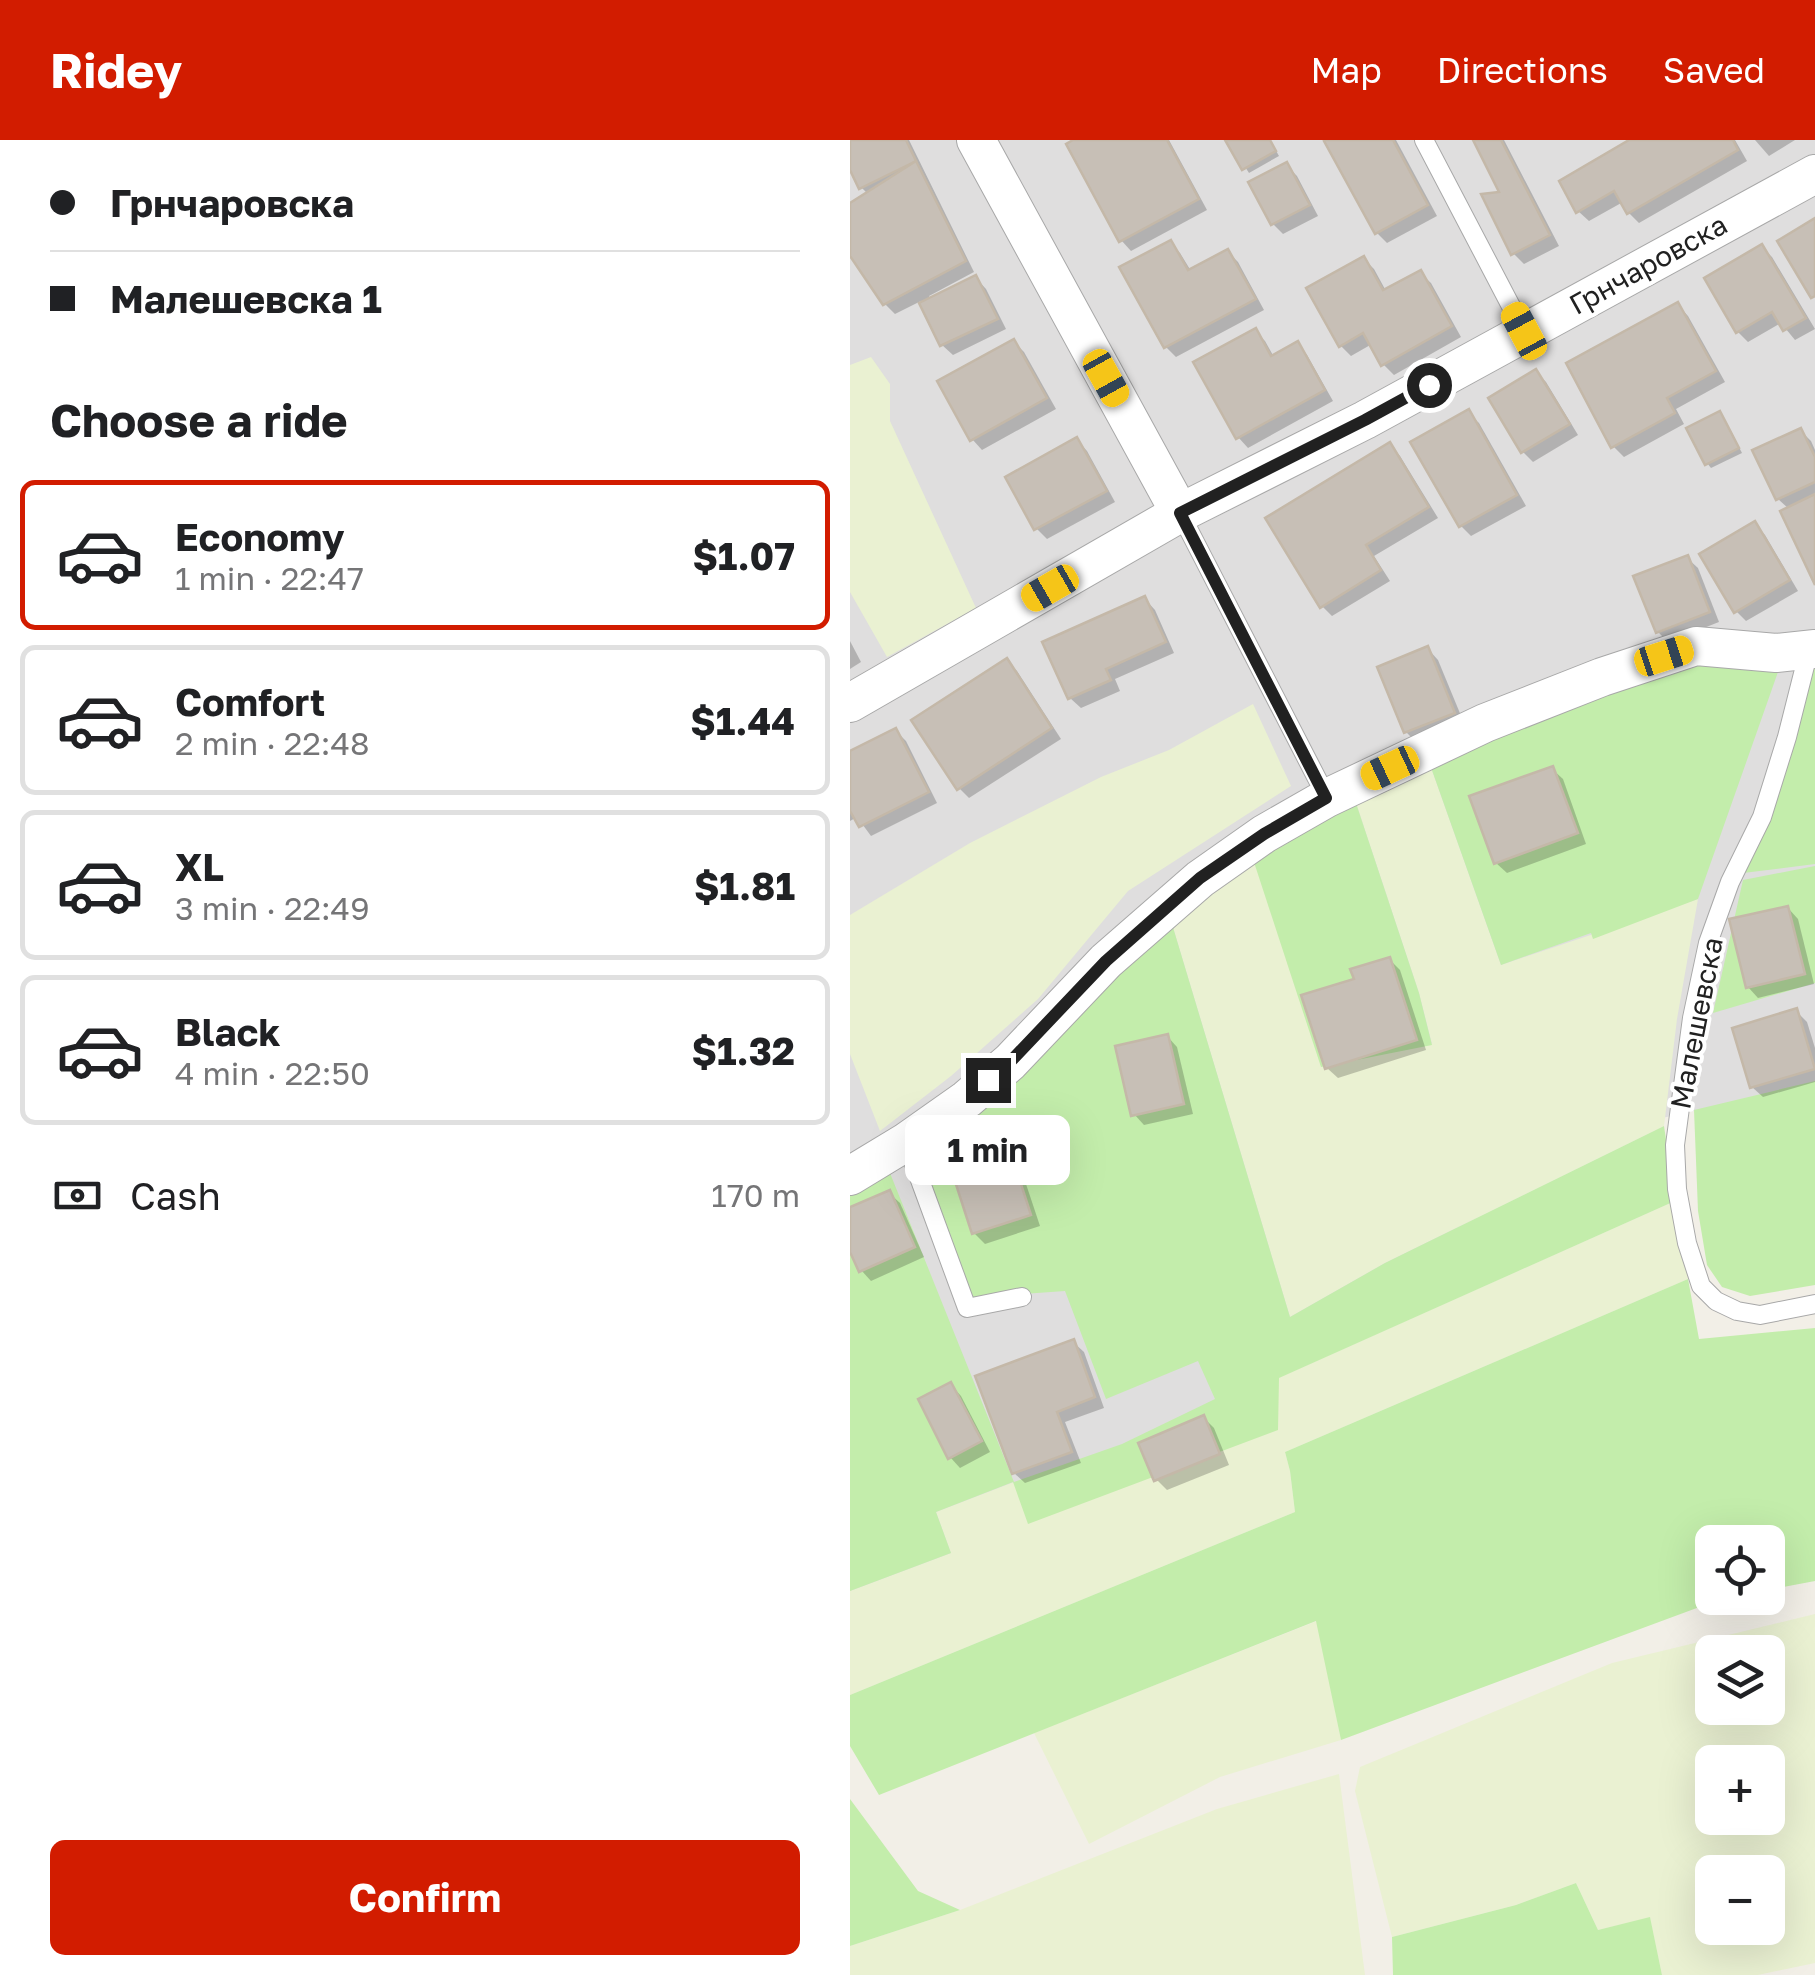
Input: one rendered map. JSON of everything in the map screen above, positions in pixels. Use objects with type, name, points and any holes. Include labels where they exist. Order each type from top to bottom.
[{"type":"street","points":[[976,140],[1180,513]]},
{"type":"street","name":"Грнчаровска","points":[[850,703],[1180,513],[1365,420],[1815,174]]},
{"type":"street","points":[[850,1176],[906,1142],[1010,1062],[1106,961],[1200,878],[1326,798],[1484,724],[1602,677],[1696,646],[1776,653],[1812,650]]},
{"type":"lane","points":[[1424,140],[1524,331]]},
{"type":"lane","points":[[1180,513],[1326,798]]},
{"type":"lane","name":"Малешевска","points":[[1812,650],[1762,817],[1730,882],[1708,942],[1692,1018],[1675,1146],[1677,1189],[1687,1243],[1702,1286],[1716,1301],[1737,1311],[1760,1315],[1815,1304]]},
{"type":"lane","points":[[906,1142],[967,1308],[1022,1297]]},
{"type":"shaded area","points":[[850,140],[1815,140],[1815,1084],[1662,1118],[1267,1330],[1276,1434],[850,1592]]},
{"type":"green space","points":[[871,357],[890,384],[890,421],[976,608],[887,657],[850,592],[850,365]]},
{"type":"green space","points":[[1784,655],[1698,899],[1593,939],[1591,933],[1501,965],[1428,759],[1705,658]]},
{"type":"green space","points":[[1815,657],[1815,864],[1735,874]]},
{"type":"green space","points":[[1253,704],[1291,786],[1128,891],[1038,999],[951,1076],[880,1131],[850,1054],[850,915],[970,843],[1101,777],[1169,750]]},
{"type":"green space","points":[[1428,759],[1501,965],[1698,899],[1664,1126],[1385,1263],[1290,1317],[1169,914],[1251,853],[1432,1044],[1354,797]]},
{"type":"green space","points":[[1354,797],[1419,993],[1432,1045],[1321,1067],[1251,853]]},
{"type":"green space","points":[[1815,866],[1815,983],[1713,1013],[1743,880]]},
{"type":"green space","points":[[1169,914],[1290,1317],[1385,1263],[1664,1126],[1675,1201],[1279,1378],[1278,1430],[1028,1524],[1013,1482],[936,1512],[951,1553],[850,1591],[850,1196],[890,1173],[1014,1482],[1122,1444],[1215,1399],[1198,1361],[1106,1399],[1065,1291],[967,1298],[909,1152]]},
{"type":"green space","points":[[1815,1081],[1815,1285],[1750,1296],[1722,1287],[1707,1265],[1698,1211],[1694,1110]]},
{"type":"green space","points":[[1675,1201],[1688,1279],[1285,1452],[1295,1512],[850,1695],[850,1591],[951,1553],[936,1512],[1014,1482],[1029,1523],[1278,1378]]},
{"type":"green space","points":[[1688,1279],[1699,1339],[1815,1328],[1815,1581],[1785,1587],[1785,1525],[1695,1525],[1695,1609],[1341,1740],[1316,1621],[879,1795],[850,1746],[850,1695],[1295,1512],[1285,1452]]},
{"type":"green space","points":[[1815,1614],[1815,1963],[1758,1975],[1662,1975],[1650,1918],[1598,1930],[1576,1883],[1516,1905],[1392,1937],[1355,1791],[1360,1767],[1612,1663],[1695,1643],[1695,1725],[1785,1725],[1785,1635],[1728,1635]]},
{"type":"green space","points":[[1317,1621],[1341,1740],[1220,1777],[1089,1844],[1034,1733]]},
{"type":"green space","points":[[1339,1774],[1365,1975],[850,1975],[850,1946],[960,1910],[1217,1809]]},
{"type":"green space","points":[[850,1799],[918,1891],[960,1910],[850,1946]]},
{"type":"green space","points":[[1576,1883],[1598,1930],[1650,1917],[1662,1975],[1393,1975],[1392,1937],[1516,1905]]},
{"type":"building","points":[[850,140],[906,140],[916,161],[859,189],[850,170]]},
{"type":"building","points":[[1073,140],[1167,140],[1199,199],[1119,242],[1066,144]]},
{"type":"building","points":[[1225,140],[1270,140],[1276,151],[1242,170]]},
{"type":"building","points":[[1326,140],[1393,140],[1428,205],[1375,234]]},
{"type":"building","points":[[1473,140],[1501,140],[1550,235],[1511,255],[1481,194],[1499,192]]},
{"type":"building","points":[[1629,140],[1733,140],[1738,150],[1627,214],[1614,191],[1576,213],[1559,181]]},
{"type":"building","points":[[916,161],[966,261],[883,305],[850,256],[850,203]]},
{"type":"building","points":[[1287,162],[1310,205],[1271,225],[1248,182]]},
{"type":"building","points":[[1815,218],[1815,296],[1811,298],[1777,241]]},
{"type":"building","points":[[1171,240],[1188,270],[1228,249],[1256,299],[1164,348],[1119,267]]},
{"type":"building","points":[[1762,244],[1806,318],[1783,331],[1772,312],[1736,333],[1704,278]]},
{"type":"building","points":[[1364,256],[1383,290],[1421,270],[1452,326],[1381,366],[1363,333],[1339,347],[1306,288]]},
{"type":"building","points":[[976,275],[998,319],[940,346],[919,303]]},
{"type":"building","points":[[1678,302],[1716,371],[1667,398],[1675,413],[1611,448],[1566,363]]},
{"type":"building","points":[[1256,328],[1271,356],[1298,341],[1325,390],[1236,439],[1193,362]]},
{"type":"building","points":[[1014,339],[1047,398],[970,441],[937,381]]},
{"type":"building","points":[[1536,369],[1570,424],[1521,453],[1488,398]]},
{"type":"building","points":[[1469,409],[1517,495],[1459,527],[1410,442]]},
{"type":"building","points":[[1720,411],[1739,448],[1705,465],[1686,428]]},
{"type":"building","points":[[1801,428],[1815,457],[1815,482],[1776,500],[1752,450]]},
{"type":"building","points":[[1077,437],[1107,491],[1034,530],[1005,477]]},
{"type":"building","points":[[1390,442],[1429,507],[1366,545],[1381,570],[1320,608],[1265,518]]},
{"type":"building","points":[[1815,494],[1815,585],[1780,511]]},
{"type":"building","points":[[1755,521],[1790,580],[1734,613],[1699,554]]},
{"type":"building","points":[[1688,555],[1710,612],[1656,633],[1633,576]]},
{"type":"building","points":[[1145,596],[1166,642],[1106,669],[1111,680],[1068,699],[1042,642]]},
{"type":"building","points":[[1428,646],[1455,713],[1404,733],[1377,667]]},
{"type":"building","points":[[1007,658],[1052,728],[957,790],[911,720]]},
{"type":"building","points":[[896,728],[929,792],[859,827],[850,811],[850,751]]},
{"type":"building","points":[[1553,766],[1578,833],[1494,864],[1469,796]]},
{"type":"building","points":[[1788,906],[1805,974],[1746,988],[1729,919]]},
{"type":"building","points":[[1390,957],[1417,1040],[1325,1069],[1301,995],[1354,979],[1350,969]]},
{"type":"building","points":[[1797,1008],[1815,1069],[1750,1088],[1732,1028]]},
{"type":"building","points":[[1168,1034],[1184,1104],[1131,1116],[1115,1046]]},
{"type":"building","points":[[1011,1153],[1031,1215],[972,1234],[952,1172]]},
{"type":"building","points":[[890,1190],[915,1247],[859,1272],[850,1252],[850,1207]]},
{"type":"building","points":[[1074,1339],[1095,1397],[1057,1412],[1072,1452],[1012,1474],[975,1376]]},
{"type":"building","points":[[951,1382],[982,1441],[948,1459],[918,1399]]},
{"type":"building","points":[[1204,1415],[1220,1454],[1154,1481],[1138,1443]]},
{"type":"route","points":[[988,1080],[1106,961],[1200,878],[1326,798],[1180,513],[1429,385]]}]
